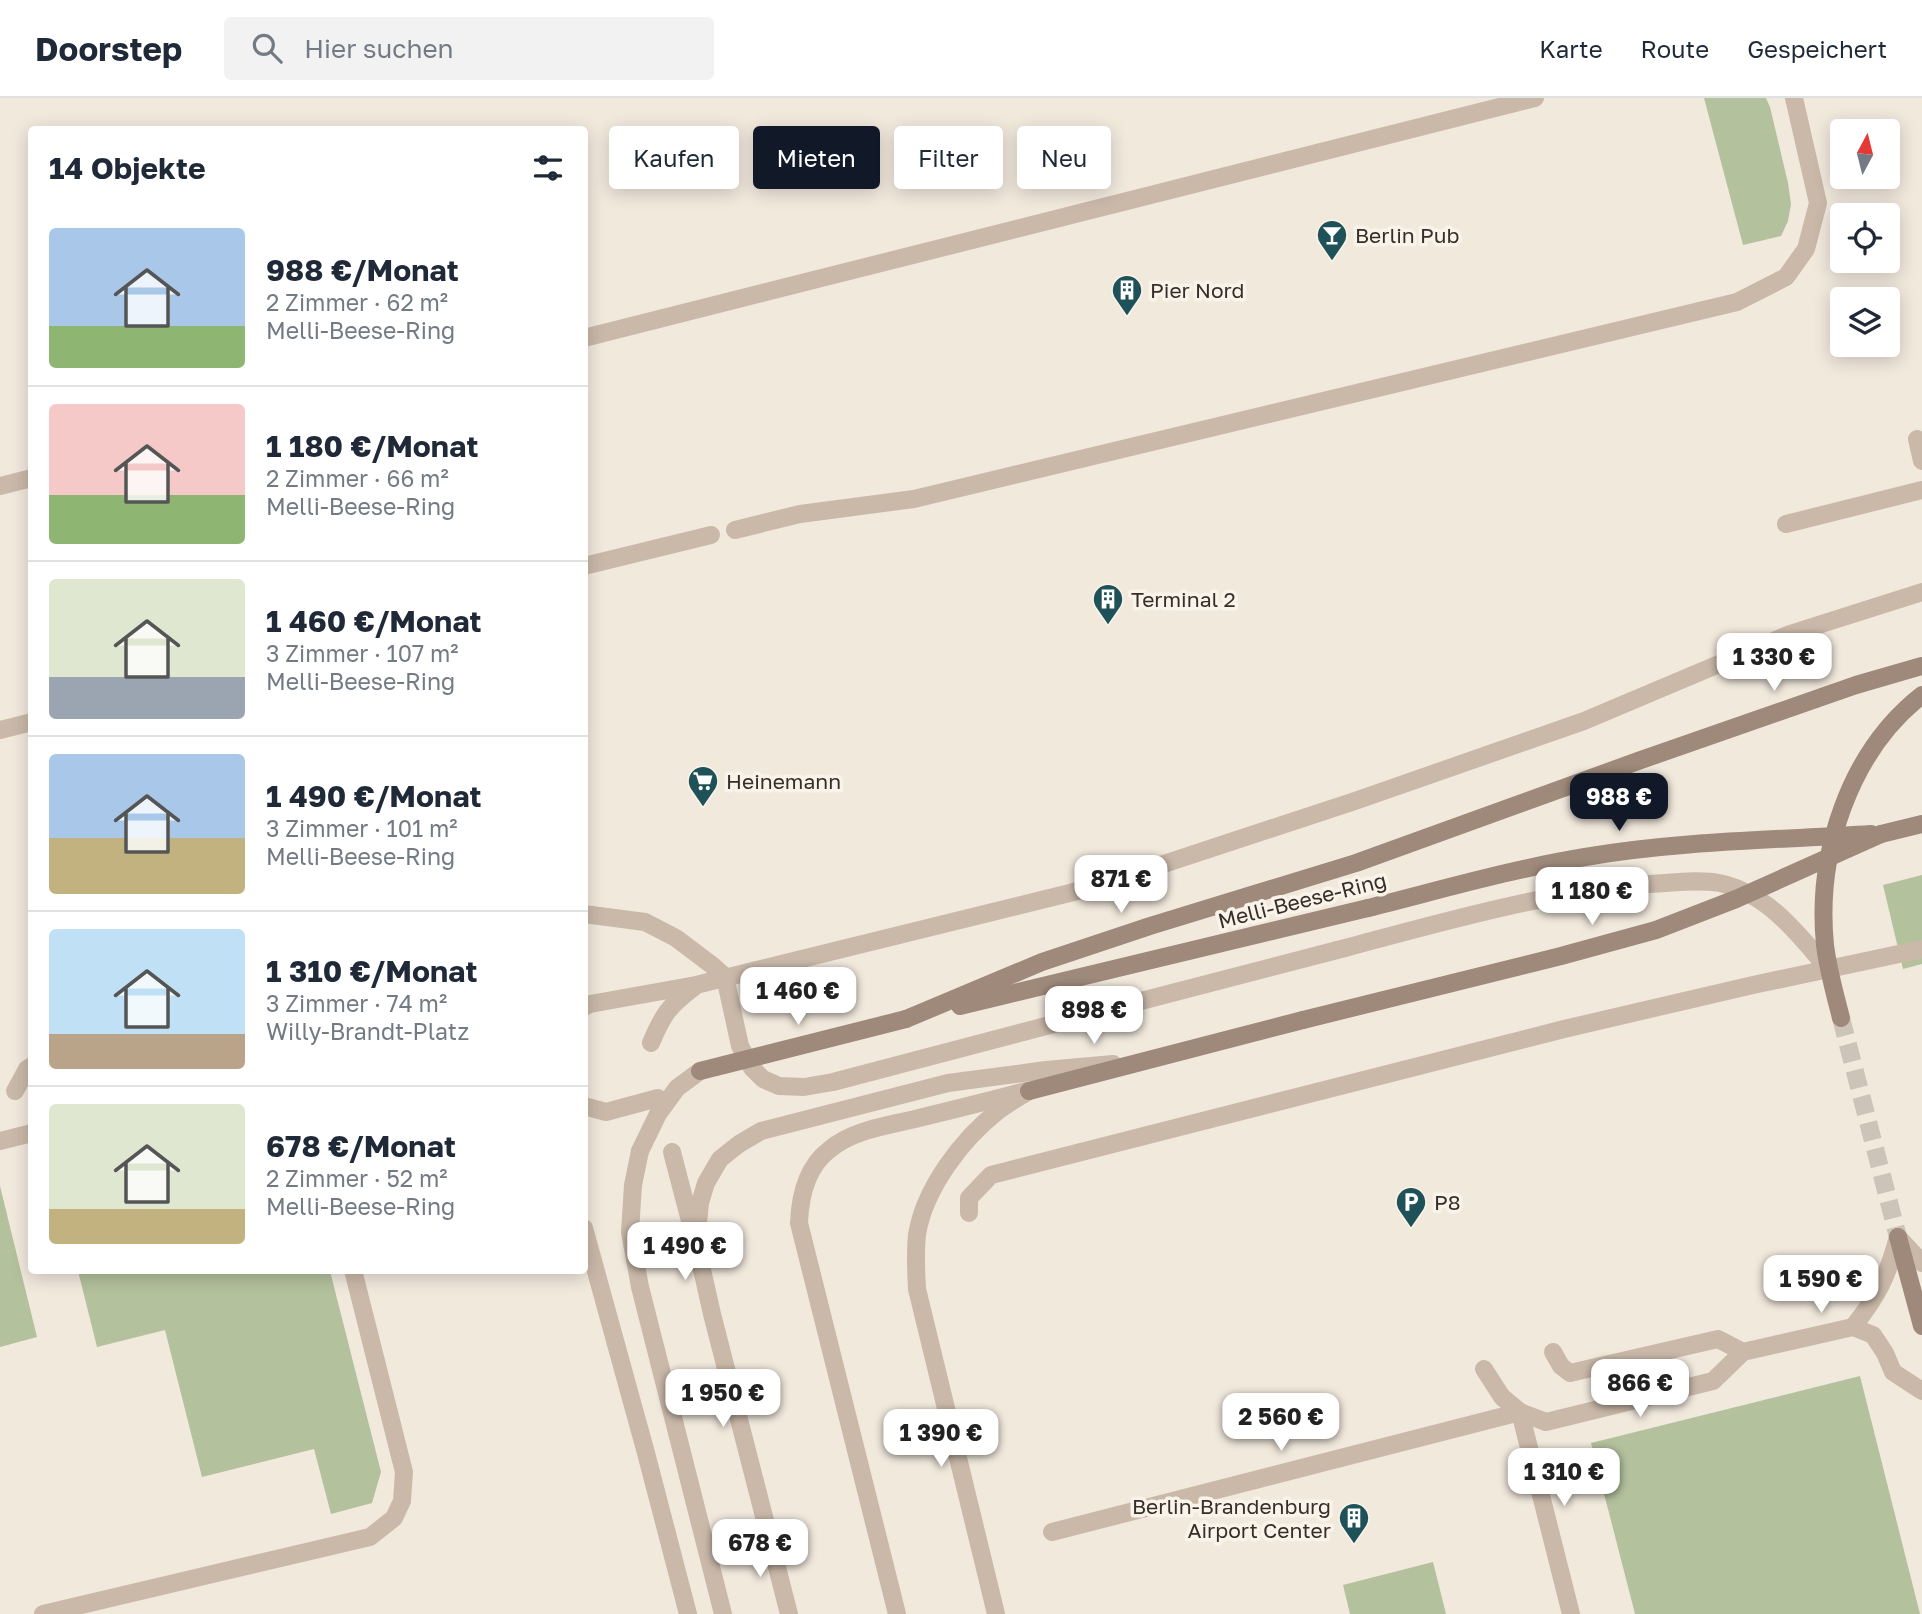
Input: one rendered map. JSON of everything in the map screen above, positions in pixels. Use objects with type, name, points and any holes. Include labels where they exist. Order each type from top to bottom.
[{"type":"street","points":[[588,337],[1535,98]]},
{"type":"street","points":[[735,530],[800,514],[914,499],[1737,302],[1786,277],[1806,249],[1818,203],[1794,98]]},
{"type":"street","points":[[1917,439],[1922,461]]},
{"type":"street","points":[[0,486],[28,479]]},
{"type":"street","points":[[1786,524],[1922,490]]},
{"type":"street","points":[[588,565],[711,535]]},
{"type":"street","points":[[588,1005],[696,985],[1107,883],[1355,801],[1584,721],[1790,634],[1922,592]]},
{"type":"street","points":[[906,1019],[1042,962],[1356,863],[1856,685],[1922,666]]},
{"type":"street","points":[[1841,1018],[1829,970],[1824,904],[1828,866],[1837,827],[1849,791],[1865,759],[1890,725],[1922,695]]},
{"type":"street","points":[[0,730],[28,723]]},
{"type":"street","name":"Melli-Beese-Ring","points":[[723,1614],[640,1287],[630,1232],[633,1185],[645,1139],[658,1114],[677,1088],[700,1071],[1525,868],[1656,847],[1881,834],[1922,824]]},
{"type":"street","name":"Melli-Beese-Ring","points":[[789,1614],[696,1243],[697,1219],[706,1183],[720,1159],[739,1143],[761,1131],[948,1083],[1049,1077],[1145,1062],[1561,956],[1656,930],[1736,899],[1881,834]]},
{"type":"street","points":[[588,915],[645,922],[676,938],[725,977],[740,1046],[752,1068],[763,1079],[779,1086],[804,1087],[847,1079],[1508,905],[1630,886],[1681,882],[1718,883],[1752,894],[1792,926],[1829,970]]},
{"type":"street","points":[[969,1213],[969,1198],[992,1175],[1564,1029],[1922,949]]},
{"type":"street","points":[[651,1043],[673,1003],[696,985]]},
{"type":"street","points":[[15,1091],[28,1068]]},
{"type":"street","name":"Melli-Beese-Ring","points":[[996,1614],[917,1289],[915,1262],[918,1234],[936,1183],[972,1134],[997,1112],[1049,1077]]},
{"type":"street","name":"Melli-Beese-Ring","points":[[897,1614],[799,1223],[803,1189],[813,1168],[828,1150],[859,1133],[1029,1091]]},
{"type":"street","points":[[588,1107],[606,1112],[658,1098]]},
{"type":"street","points":[[0,1141],[28,1134]]},
{"type":"street","points":[[672,1152],[696,1243]]},
{"type":"street","points":[[1898,1237],[1922,1262]]},
{"type":"street","points":[[1898,1237],[1922,1326]]},
{"type":"street","points":[[1853,1327],[1871,1305],[1881,1287],[1889,1270],[1898,1237]]},
{"type":"street","points":[[588,1243],[688,1614]]},
{"type":"street","points":[[43,1614],[370,1536],[394,1518],[402,1502],[404,1472],[354,1274]]},
{"type":"street","points":[[1485,1369],[1502,1397],[1520,1412],[1546,1422],[1713,1381],[1743,1352],[1853,1327],[1873,1335],[1893,1372],[1922,1391]]},
{"type":"street","points":[[1553,1352],[1561,1366],[1570,1373],[1718,1339],[1743,1352]]},
{"type":"street","points":[[1052,1532],[1520,1412]]},
{"type":"street","points":[[1520,1412],[1571,1614]]},
{"type":"green space","points":[[1704,98],[1766,98],[1791,204],[1788,221],[1781,236],[1743,245]]},
{"type":"green space","points":[[1922,875],[1922,964],[1903,969],[1883,885]]},
{"type":"green space","points":[[0,1186],[37,1337],[0,1347]]},
{"type":"green space","points":[[79,1274],[331,1274],[381,1472],[372,1503],[331,1514],[314,1449],[202,1477],[165,1330],[97,1347]]},
{"type":"green space","points":[[1860,1376],[1920,1614],[1635,1614],[1591,1443]]},
{"type":"green space","points":[[1433,1562],[1446,1614],[1350,1614],[1343,1585]]},
{"type":"tunnel","points":[[1841,1018],[1898,1237]]},
{"type":"place","name":"Berlin Pub","points":[[1332,262]]},
{"type":"place","name":"Pier Nord","points":[[1127,317]]},
{"type":"place","name":"Terminal 2","points":[[1108,626]]},
{"type":"place","name":"Heinemann","points":[[703,808]]},
{"type":"place","name":"P8","points":[[1411,1229]]},
{"type":"place","name":"Berlin-Brandenburg Airport Center","points":[[1354,1545]]}]
